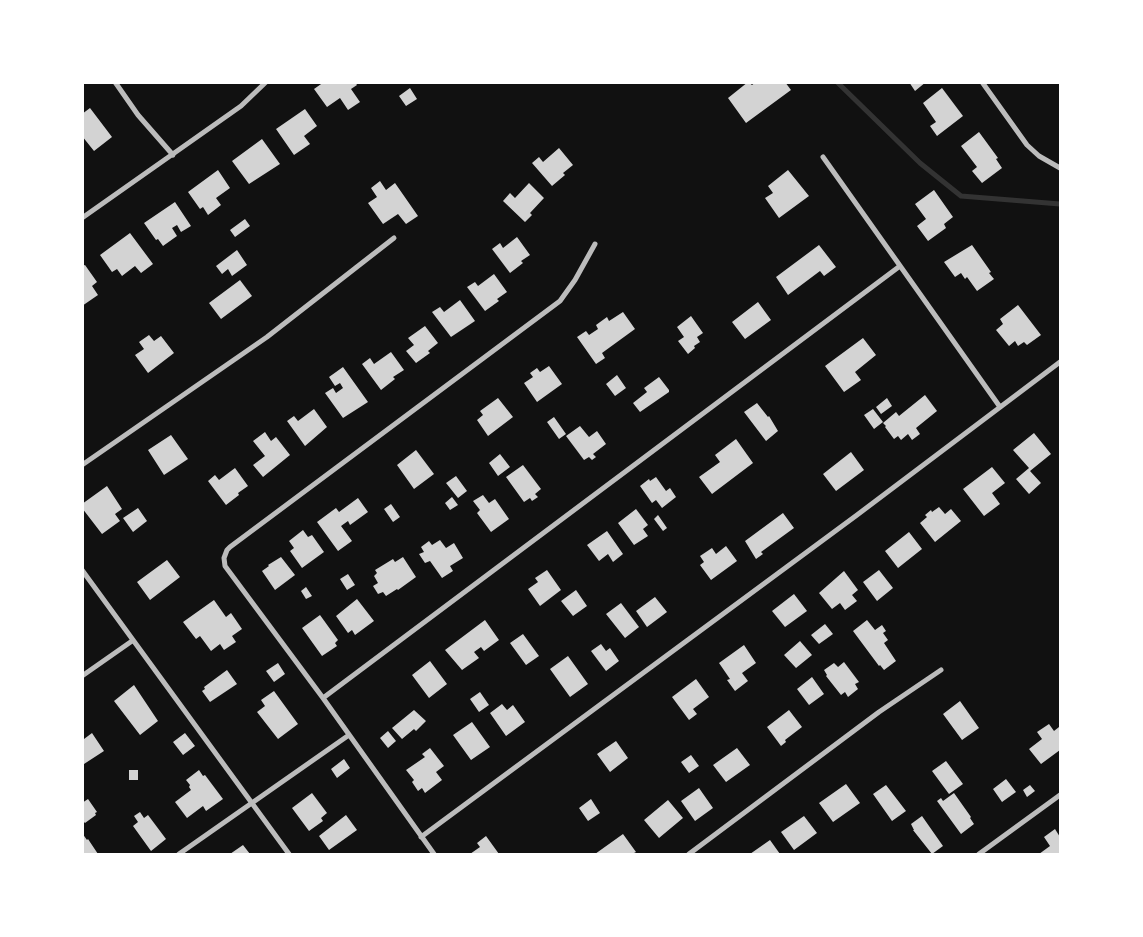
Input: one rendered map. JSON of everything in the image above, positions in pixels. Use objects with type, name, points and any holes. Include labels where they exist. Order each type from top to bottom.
[{"type":"street","points":[[115,82],[138,115],[173,155]]},
{"type":"street","points":[[82,218],[240,106],[266,82]]},
{"type":"street","points":[[982,82],[1027,145],[1039,156],[1060,168]]},
{"type":"street","points":[[823,157],[1000,407]]},
{"type":"street","points":[[82,465],[267,337],[394,238]]},
{"type":"street","points":[[434,854],[323,698],[225,566],[224,558],[230,547],[560,301],[575,280],[595,244]]},
{"type":"street","points":[[323,698],[900,266]]},
{"type":"street","points":[[421,836],[857,515],[1060,362]]},
{"type":"street","points":[[82,570],[289,854]]},
{"type":"street","points":[[82,676],[132,641]]},
{"type":"street","points":[[689,854],[879,712],[941,670]]},
{"type":"street","points":[[179,854],[349,735]]},
{"type":"street","points":[[979,854],[1060,795]]},
{"type":"building","points":[[324,82],[355,82],[357,85],[351,89],[360,102],[348,110],[340,98],[327,107],[314,89]]},
{"type":"building","points":[[748,82],[752,85],[756,82],[785,82],[791,90],[746,123],[728,98]]},
{"type":"building","points":[[909,82],[926,82],[915,91]]},
{"type":"building","points":[[410,88],[417,99],[406,106],[399,96]]},
{"type":"building","points":[[942,88],[963,116],[937,136],[930,126],[936,122],[923,103]]},
{"type":"building","points":[[90,108],[112,137],[94,151],[82,136],[82,114]]},
{"type":"building","points":[[305,109],[317,126],[304,136],[310,144],[294,155],[276,129]]},
{"type":"building","points":[[979,132],[998,158],[996,159],[1002,168],[982,183],[972,171],[977,167],[961,146]]},
{"type":"building","points":[[262,139],[280,164],[249,184],[232,161]]},
{"type":"building","points":[[559,148],[573,165],[552,186],[532,163],[539,157],[543,162]]},
{"type":"building","points":[[218,170],[230,188],[216,198],[221,205],[208,215],[203,207],[200,209],[188,192]]},
{"type":"building","points":[[788,170],[809,196],[779,218],[765,198],[773,193],[768,186]]},
{"type":"building","points":[[380,181],[386,190],[395,183],[418,216],[406,224],[398,214],[383,224],[368,203],[377,197],[371,188]]},
{"type":"building","points":[[529,183],[544,198],[530,213],[532,215],[525,222],[503,201],[510,193],[515,198]]},
{"type":"building","points":[[934,190],[953,217],[944,224],[946,228],[928,241],[917,226],[926,219],[915,204]]},
{"type":"building","points":[[175,202],[191,226],[181,232],[177,225],[172,228],[177,236],[163,246],[158,239],[156,240],[144,223]]},
{"type":"building","points":[[245,219],[250,226],[235,237],[230,230]]},
{"type":"building","points":[[130,233],[153,264],[141,273],[135,266],[122,276],[117,269],[112,272],[100,255]]},
{"type":"building","points":[[517,237],[530,255],[521,261],[523,263],[510,273],[492,249],[500,243],[503,248]]},
{"type":"building","points":[[819,245],[836,267],[824,276],[820,271],[788,295],[776,277]]},
{"type":"building","points":[[972,245],[994,279],[977,291],[967,277],[965,279],[961,273],[955,277],[944,262]]},
{"type":"building","points":[[237,250],[247,265],[232,276],[228,269],[222,274],[216,266]]},
{"type":"building","points":[[85,265],[97,282],[92,286],[98,295],[82,306],[82,266]]},
{"type":"building","points":[[494,274],[507,292],[497,299],[499,301],[485,311],[467,287],[475,282],[478,286]]},
{"type":"building","points":[[240,280],[252,296],[221,319],[209,303]]},
{"type":"building","points":[[460,300],[475,321],[451,337],[432,312],[440,307],[444,312]]},
{"type":"building","points":[[758,302],[771,320],[745,339],[732,322]]},
{"type":"building","points":[[1018,305],[1041,335],[1027,345],[1024,342],[1018,346],[1015,341],[1009,346],[996,330],[1003,324],[1000,319]]},
{"type":"building","points":[[623,312],[635,329],[602,353],[605,358],[596,364],[577,337],[586,331],[589,335],[598,329],[596,325],[607,317],[609,321]]},
{"type":"building","points":[[691,316],[703,333],[697,337],[700,342],[688,354],[678,341],[684,337],[677,327]]},
{"type":"building","points":[[425,326],[438,343],[428,351],[430,353],[416,363],[406,351],[414,345],[408,338]]},
{"type":"building","points":[[149,335],[154,341],[161,336],[174,353],[148,373],[135,355],[144,349],[139,342]]},
{"type":"building","points":[[863,338],[876,355],[855,372],[861,380],[844,392],[825,366]]},
{"type":"building","points":[[391,352],[404,370],[393,377],[395,379],[381,390],[362,364],[370,358],[374,364]]},
{"type":"building","points":[[549,366],[562,384],[537,402],[524,383],[533,377],[530,373],[537,368],[540,372]]},
{"type":"building","points":[[343,367],[368,402],[343,418],[325,393],[333,388],[336,393],[343,388],[340,383],[335,386],[329,377]]},
{"type":"building","points":[[617,375],[626,388],[615,396],[606,384]]},
{"type":"building","points":[[659,377],[669,392],[640,412],[633,403],[647,392],[644,388]]},
{"type":"building","points":[[925,395],[937,411],[916,428],[920,434],[912,440],[908,434],[901,440],[898,436],[894,439],[883,423],[896,412],[899,416]]},
{"type":"building","points":[[498,398],[513,417],[488,436],[477,420],[483,415],[480,411]]},
{"type":"building","points":[[887,398],[892,406],[881,414],[876,407]]},
{"type":"building","points":[[757,403],[769,416],[778,431],[766,441],[744,412]]},
{"type":"building","points":[[314,409],[327,427],[305,446],[287,421],[294,416],[298,421]]},
{"type":"building","points":[[873,409],[883,422],[874,429],[864,415]]},
{"type":"building","points":[[554,417],[566,434],[559,439],[547,422]]},
{"type":"building","points":[[580,426],[589,437],[597,431],[606,444],[593,454],[596,457],[592,460],[589,457],[584,460],[566,436]]},
{"type":"building","points":[[265,432],[271,441],[276,437],[290,455],[263,477],[253,465],[265,456],[253,441]]},
{"type":"building","points":[[1034,433],[1051,454],[1030,471],[1041,483],[1029,494],[1016,479],[1029,468],[1013,450]]},
{"type":"building","points":[[171,435],[188,459],[164,475],[148,450]]},
{"type":"building","points":[[736,439],[753,463],[712,494],[699,477],[720,462],[715,455]]},
{"type":"building","points":[[416,450],[434,474],[414,489],[397,465]]},
{"type":"building","points":[[851,452],[864,470],[836,491],[823,474]]},
{"type":"building","points":[[500,454],[510,467],[498,476],[489,463]]},
{"type":"building","points":[[523,465],[541,489],[535,494],[538,497],[532,501],[530,498],[524,502],[506,477]]},
{"type":"building","points":[[992,467],[1005,483],[992,493],[1000,504],[984,516],[963,489]]},
{"type":"building","points":[[235,468],[248,486],[226,505],[208,481],[215,475],[219,480]]},
{"type":"building","points":[[456,476],[467,491],[458,498],[446,483]]},
{"type":"building","points":[[656,477],[666,491],[670,488],[676,497],[662,508],[656,500],[652,503],[640,486],[649,479],[650,481]]},
{"type":"building","points":[[107,486],[122,509],[115,514],[120,521],[102,534],[82,508],[82,504]]},
{"type":"building","points":[[483,495],[489,503],[495,499],[509,519],[491,532],[477,513],[480,510],[473,501]]},
{"type":"building","points":[[452,497],[458,505],[450,510],[445,503]]},
{"type":"building","points":[[358,498],[368,512],[350,525],[348,521],[341,526],[352,541],[338,551],[317,522],[336,508],[339,512]]},
{"type":"building","points":[[391,504],[400,517],[393,522],[384,509]]},
{"type":"building","points":[[939,507],[945,514],[951,509],[961,521],[935,542],[920,523],[927,517],[925,515]]},
{"type":"building","points":[[138,508],[147,521],[133,532],[123,518]]},
{"type":"building","points":[[636,509],[648,525],[643,529],[648,536],[634,545],[618,523]]},
{"type":"building","points":[[783,513],[794,528],[761,552],[763,554],[756,559],[745,541]]},
{"type":"building","points":[[658,515],[667,528],[663,531],[654,519]]},
{"type":"building","points":[[303,530],[308,537],[312,535],[324,552],[302,568],[290,551],[294,548],[289,541]]},
{"type":"building","points":[[607,531],[623,554],[613,562],[608,554],[599,561],[587,545]]},
{"type":"building","points":[[909,532],[922,549],[898,568],[885,551]]},
{"type":"building","points":[[440,540],[446,548],[454,543],[463,558],[450,566],[453,571],[442,578],[430,561],[425,563],[419,554],[424,552],[421,547],[429,541],[432,545]]},
{"type":"building","points":[[726,546],[737,561],[711,580],[700,565],[704,562],[700,556],[712,548],[716,554]]},
{"type":"building","points":[[281,557],[295,575],[275,590],[262,571]]},
{"type":"building","points":[[403,557],[416,577],[386,596],[383,592],[378,594],[373,586],[378,583],[374,576],[377,573],[375,570],[393,559],[395,562]]},
{"type":"building","points":[[167,560],[180,577],[150,600],[137,582]]},
{"type":"building","points":[[547,570],[561,590],[540,606],[528,589],[538,582],[535,578]]},
{"type":"building","points":[[879,570],[893,588],[877,601],[863,582]]},
{"type":"building","points":[[844,571],[858,590],[852,595],[857,601],[845,610],[840,603],[832,609],[819,593]]},
{"type":"building","points":[[348,574],[355,585],[347,590],[340,579]]},
{"type":"building","points":[[306,587],[312,596],[306,599],[301,591]]},
{"type":"building","points":[[576,590],[587,606],[573,616],[561,601]]},
{"type":"building","points":[[794,594],[807,611],[785,627],[772,611]]},
{"type":"building","points":[[655,597],[667,612],[647,627],[636,611]]},
{"type":"building","points":[[357,599],[374,621],[355,635],[352,630],[348,633],[336,616]]},
{"type":"building","points":[[214,600],[226,617],[231,613],[242,629],[232,636],[236,642],[224,650],[220,644],[211,651],[200,636],[196,639],[183,622]]},
{"type":"building","points":[[621,603],[639,627],[625,638],[606,614]]},
{"type":"building","points":[[320,615],[338,640],[335,643],[337,646],[322,656],[302,628]]},
{"type":"building","points":[[485,620],[499,640],[484,651],[481,647],[474,652],[479,658],[462,670],[445,650]]},
{"type":"building","points":[[867,620],[875,630],[882,625],[886,631],[883,633],[888,640],[884,643],[896,661],[884,670],[853,631]]},
{"type":"building","points":[[825,624],[833,634],[819,644],[811,635]]},
{"type":"building","points":[[523,634],[539,656],[526,665],[510,643]]},
{"type":"building","points":[[800,641],[812,655],[796,668],[784,655]]},
{"type":"building","points":[[601,644],[606,651],[610,648],[619,661],[606,671],[591,651]]},
{"type":"building","points":[[744,645],[756,663],[742,673],[748,681],[735,691],[727,680],[730,679],[719,663]]},
{"type":"building","points":[[568,656],[588,684],[570,697],[550,669]]},
{"type":"building","points":[[430,661],[447,684],[429,698],[412,675]]},
{"type":"building","points":[[844,662],[859,682],[855,684],[858,689],[848,697],[845,692],[841,695],[826,676],[824,670],[834,663],[838,667]]},
{"type":"building","points":[[278,663],[285,674],[274,682],[266,671]]},
{"type":"building","points":[[227,670],[237,684],[210,702],[202,691],[205,689],[204,687]]},
{"type":"building","points":[[812,677],[824,694],[809,705],[797,689]]},
{"type":"building","points":[[696,679],[709,697],[693,709],[697,714],[689,720],[672,697]]},
{"type":"building","points":[[134,685],[158,721],[140,735],[114,701]]},
{"type":"building","points":[[274,691],[298,724],[278,739],[257,712],[265,706],[261,700]]},
{"type":"building","points":[[480,692],[489,705],[479,712],[470,699]]},
{"type":"building","points":[[960,701],[979,728],[962,740],[943,714]]},
{"type":"building","points":[[502,704],[507,710],[513,705],[525,722],[506,736],[490,713]]},
{"type":"building","points":[[414,710],[426,721],[416,731],[414,729],[402,739],[392,728]]},
{"type":"building","points":[[789,710],[802,727],[785,740],[786,742],[781,746],[767,727]]},
{"type":"building","points":[[472,722],[490,747],[471,760],[453,735]]},
{"type":"building","points":[[1049,724],[1054,731],[1059,727],[1060,729],[1060,750],[1041,764],[1029,749],[1042,739],[1037,732]]},
{"type":"building","points":[[388,731],[396,741],[388,748],[380,738]]},
{"type":"building","points":[[92,733],[104,751],[84,764],[82,762],[82,736],[84,739]]},
{"type":"building","points":[[185,733],[195,746],[183,755],[173,742]]},
{"type":"building","points":[[616,741],[628,758],[610,772],[597,754]]},
{"type":"building","points":[[430,748],[444,766],[436,772],[442,780],[425,793],[422,788],[418,791],[412,782],[414,780],[406,770],[425,757],[422,754]]},
{"type":"building","points":[[737,748],[750,765],[726,782],[713,765]]},
{"type":"building","points":[[691,755],[699,766],[689,773],[681,762]]},
{"type":"building","points":[[344,759],[350,768],[337,778],[331,769]]},
{"type":"building","points":[[946,761],[963,784],[949,794],[932,771]]},
{"type":"building","points":[[129,770],[138,770],[138,780],[129,780]]},
{"type":"building","points":[[199,770],[223,799],[206,811],[203,806],[187,818],[175,802],[191,790],[186,780]]},
{"type":"building","points":[[1006,779],[1016,792],[1002,802],[993,789]]},
{"type":"building","points":[[846,784],[860,803],[833,822],[819,803]]},
{"type":"building","points":[[886,785],[906,811],[892,821],[873,794]]},
{"type":"building","points":[[1030,785],[1035,791],[1027,797],[1023,790]]},
{"type":"building","points":[[699,788],[713,808],[695,821],[681,801]]},
{"type":"building","points":[[312,793],[327,813],[321,818],[323,821],[309,831],[292,808]]},
{"type":"building","points":[[954,793],[974,824],[961,834],[937,801],[941,798],[943,801]]},
{"type":"building","points":[[88,799],[97,812],[95,813],[96,815],[85,823],[82,820],[82,803]]},
{"type":"building","points":[[591,799],[600,813],[588,821],[579,808]]},
{"type":"building","points":[[668,800],[683,818],[659,838],[644,820]]},
{"type":"building","points":[[140,812],[144,818],[148,815],[166,839],[151,851],[133,826],[138,822],[134,816]]},
{"type":"building","points":[[346,815],[357,830],[329,850],[319,836]]},
{"type":"building","points":[[804,816],[817,833],[794,850],[781,832]]},
{"type":"building","points":[[922,816],[943,846],[932,854],[913,830],[911,824]]},
{"type":"building","points":[[1055,829],[1060,837],[1060,854],[1039,854],[1050,846],[1044,837]]},
{"type":"building","points":[[82,833],[88,839],[98,854],[82,854]]},
{"type":"building","points":[[623,834],[636,852],[632,854],[595,854]]},
{"type":"building","points":[[486,836],[499,854],[470,854],[480,847],[477,843]]},
{"type":"building","points":[[770,840],[780,854],[750,854]]},
{"type":"building","points":[[243,845],[250,854],[230,854]]},
{"type":"waterway","points":[[837,82],[920,163],[961,196],[1060,204]]}]
